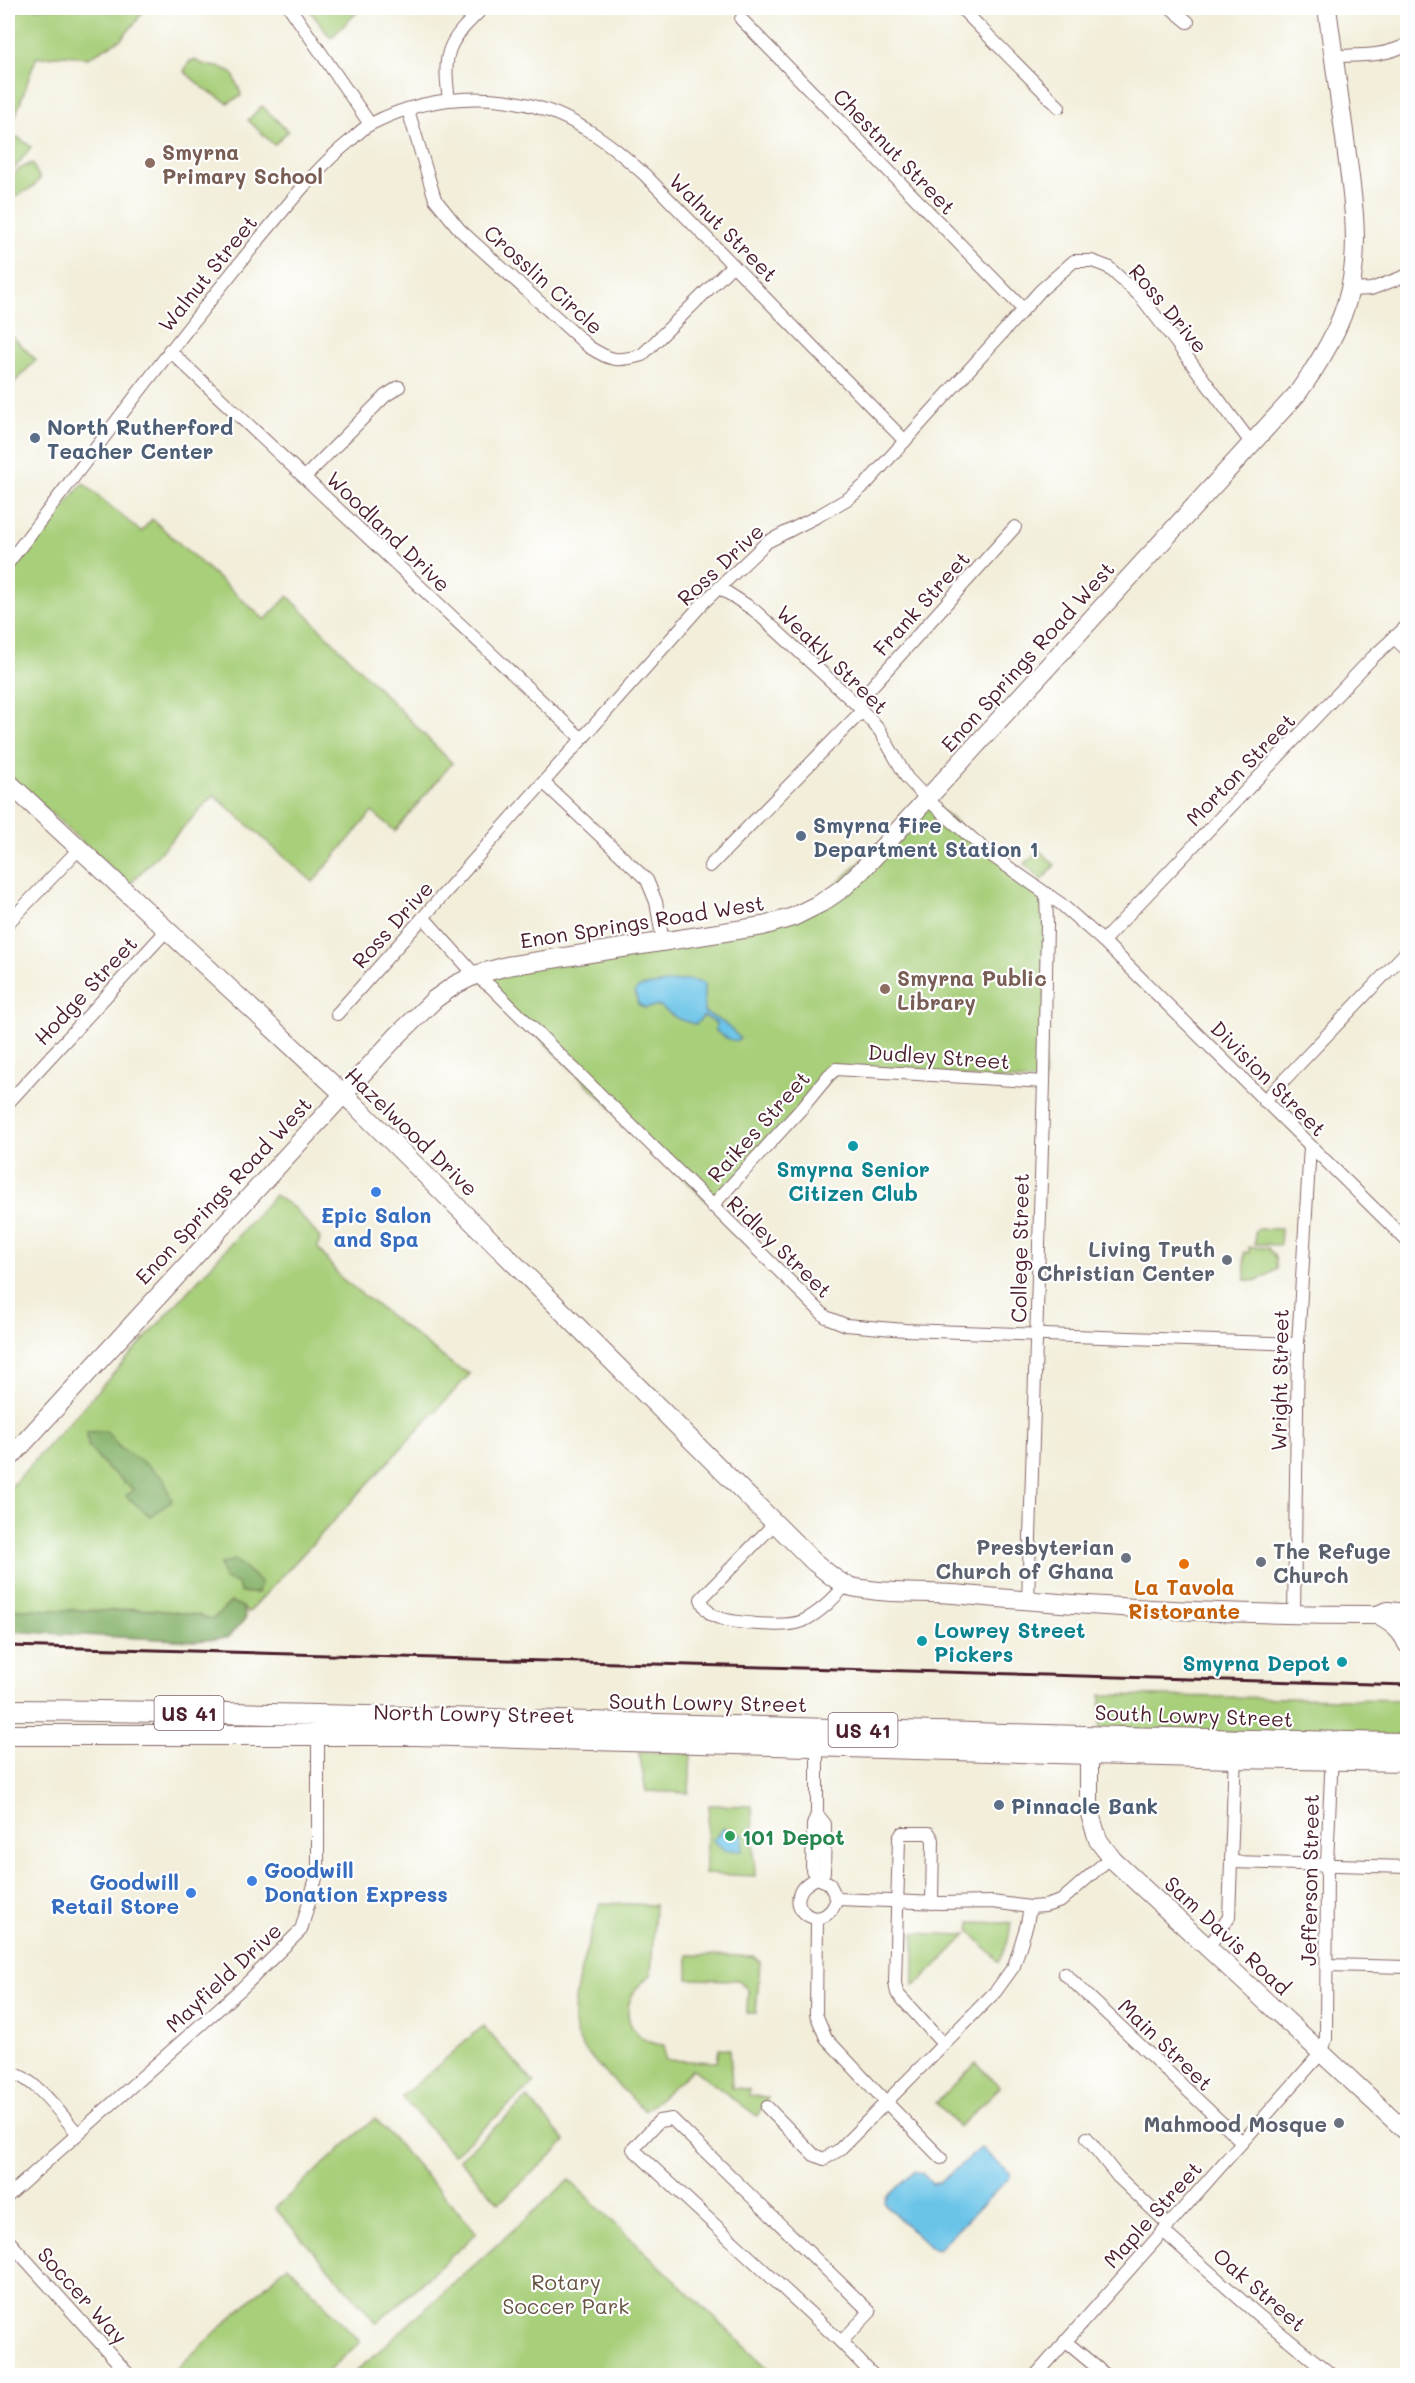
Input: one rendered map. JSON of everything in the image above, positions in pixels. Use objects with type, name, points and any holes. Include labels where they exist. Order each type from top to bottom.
[{"type":"main road","name":"South Lowry Street","points":[[8,1710],[318,1715],[817,1737],[1332,1752],[1407,1743]]},
{"type":"main road","name":"North Lowry Street","points":[[8,1735],[817,1737]]},
{"type":"main road","name":"US 41","points":[[1332,1752],[1407,1761]]},
{"type":"street","points":[[290,8],[370,124]]},
{"type":"street","points":[[449,100],[445,68],[450,50],[457,34],[483,8]]},
{"type":"street","points":[[961,8],[1059,107]]},
{"type":"street","points":[[1171,8],[1188,22]]},
{"type":"street","name":"Enon Springs Road West","points":[[8,1460],[342,1093],[435,999],[455,985],[475,975],[507,966],[763,926],[793,917],[815,906],[850,881],[1298,394],[1329,344],[1350,290],[1354,223],[1327,8]]},
{"type":"street","name":"Chestnut Street","points":[[741,19],[1023,309]]},
{"type":"street","points":[[1334,56],[1374,55],[1398,50],[1407,45]]},
{"type":"street","name":"Walnut Street","points":[[8,563],[170,350],[296,195],[331,156],[370,124],[408,110],[449,100],[491,98],[525,104],[583,127],[614,148],[645,175],[905,441]]},
{"type":"street","name":"Crosslin Circle","points":[[408,110],[435,199],[460,230],[589,347],[607,358],[622,360],[642,355],[733,265]]},
{"type":"street","name":"Ross Drive","points":[[337,1014],[720,588],[767,542],[849,498],[882,468],[1023,309],[1058,273],[1074,261],[1092,261],[1108,267],[1140,296],[1252,444]]},
{"type":"street","points":[[1350,290],[1371,289],[1407,275]]},
{"type":"street","name":"Woodland Drive","points":[[170,350],[582,739]]},
{"type":"street","points":[[305,477],[385,396],[399,387]]},
{"type":"street","name":"Frank Street","points":[[710,866],[859,708],[1015,527]]},
{"type":"street","name":"Weakly Street","points":[[720,588],[754,610],[859,708],[880,731],[907,778],[927,799]]},
{"type":"street","name":"Morton Street","points":[[1103,941],[1407,625]]},
{"type":"street","points":[[1393,637],[1407,651]]},
{"type":"street","name":"Hazelwood Drive","points":[[8,782],[342,1093],[814,1562],[846,1585],[890,1592],[962,1594],[1028,1602],[1294,1616],[1377,1615],[1388,1611],[1407,1614]]},
{"type":"street","points":[[544,783],[647,880],[656,902],[663,942]]},
{"type":"street","points":[[927,799],[991,855],[1061,904],[1103,941]]},
{"type":"street","points":[[8,923],[80,848]]},
{"type":"street","name":"College Street","points":[[1028,1602],[1044,1082],[1046,895]]},
{"type":"street","name":"Ridley Street","points":[[424,918],[475,975],[491,987],[826,1317],[846,1325],[1037,1335],[1298,1344]]},
{"type":"street","name":"Hodge Street","points":[[8,1103],[167,930]]},
{"type":"street","name":"Division Street","points":[[1103,941],[1407,1242]]},
{"type":"street","points":[[1264,1101],[1407,950]]},
{"type":"street","name":"Dudley Street","points":[[833,1071],[844,1068],[914,1075],[1044,1082]]},
{"type":"street","name":"Raikes Street","points":[[712,1206],[833,1071]]},
{"type":"street","name":"Wright Street","points":[[1294,1616],[1298,1344],[1310,1146]]},
{"type":"street","points":[[775,1523],[701,1599],[704,1608],[713,1615],[745,1622],[778,1624],[801,1622],[827,1605],[846,1585]]},
{"type":"street","points":[[1377,1615],[1393,1624],[1404,1636],[1407,1644]]},
{"type":"street","points":[[1407,1635],[1407,1644]]},
{"type":"street","name":"Mayfield Drive","points":[[8,2196],[241,1989],[302,1930],[318,1871],[318,1715]]},
{"type":"street","points":[[817,1737],[817,1815],[813,1825],[812,1870],[817,1878],[829,1883],[837,1899],[834,1908],[827,1915],[817,1919],[807,1916],[797,1900],[808,1882],[817,1878]]},
{"type":"street","name":"Sam Davis Road","points":[[1089,1745],[1089,1811],[1098,1840],[1111,1857],[1407,2133]]},
{"type":"street","points":[[1208,1948],[1229,1917],[1235,1749]]},
{"type":"street","name":"Jefferson Street","points":[[1322,2052],[1326,2039],[1327,1863],[1332,1752]]},
{"type":"street","points":[[932,1903],[933,1840],[930,1833],[902,1833],[899,1838],[895,1983],[897,1993],[943,2044]]},
{"type":"street","points":[[837,1899],[932,1903],[992,1902],[1030,1907],[1045,1906],[1061,1901],[1111,1857]]},
{"type":"street","points":[[1231,1862],[1407,1867]]},
{"type":"street","points":[[767,2107],[814,2155],[824,2159],[839,2150],[996,1991],[1014,1966],[1030,1907]]},
{"type":"street","points":[[817,1919],[816,2014],[826,2038],[941,2158]]},
{"type":"street","points":[[1328,1965],[1407,1967]]},
{"type":"street","name":"Main Street","points":[[1064,1973],[1242,2142]]},
{"type":"street","name":"Maple Street","points":[[1035,2376],[1322,2052]]},
{"type":"street","points":[[8,2071],[17,2074],[34,2086],[78,2134]]},
{"type":"street","points":[[840,2342],[870,2312],[672,2118],[659,2121],[633,2149],[874,2376]]},
{"type":"street","name":"Oak Street","points":[[1087,2138],[1118,2177],[1166,2228],[1258,2315],[1333,2376]]},
{"type":"street","name":"Soccer Way","points":[[8,2240],[130,2376]]},
{"type":"street","points":[[1065,2341],[1107,2376]]},
{"type":"green space","points":[[8,8],[145,8],[121,39],[88,58],[66,55],[36,58],[8,137]]},
{"type":"green space","points":[[308,8],[361,8],[331,38]]},
{"type":"green space","points":[[195,60],[230,71],[234,75],[241,96],[228,103],[203,88],[184,71],[190,61]]},
{"type":"green space","points":[[262,106],[288,131],[274,145],[248,120]]},
{"type":"green space","points":[[18,137],[31,147],[14,169],[8,164],[8,150]]},
{"type":"green space","points":[[32,163],[40,179],[32,188],[14,197],[8,190],[8,181],[19,169]]},
{"type":"green space","points":[[8,332],[36,360],[8,389]]},
{"type":"green space","points":[[83,483],[141,532],[152,519],[265,620],[288,596],[452,763],[395,831],[372,812],[313,882],[214,795],[129,885],[8,774],[8,577]]},
{"type":"green space","points":[[927,799],[1046,895],[1044,1082],[841,1068],[712,1206],[475,975],[809,910]]},
{"type":"green space","points":[[1039,850],[1055,865],[1042,880],[1025,864]]},
{"type":"green space","points":[[275,1195],[295,1209],[320,1238],[318,1248],[340,1277],[456,1367],[470,1374],[248,1613],[231,1602],[213,1619],[132,1608],[119,1611],[8,1609],[8,1556],[14,1545],[8,1536],[8,1490]]},
{"type":"green space","points":[[1281,1229],[1280,1245],[1255,1244],[1255,1231]]},
{"type":"green space","points":[[1249,1247],[1268,1248],[1275,1257],[1277,1269],[1257,1281],[1245,1280],[1244,1252],[1249,1253]]},
{"type":"green space","points":[[106,1431],[120,1448],[143,1462],[164,1479],[172,1501],[150,1516],[126,1496],[134,1490],[107,1468],[88,1446],[87,1432]]},
{"type":"green space","points":[[235,1560],[261,1582],[258,1593],[241,1593],[237,1583],[224,1579],[220,1564]]},
{"type":"green space","points":[[231,1602],[243,1607],[246,1618],[227,1638],[195,1641],[8,1631],[8,1609],[147,1610],[199,1615],[213,1619]]},
{"type":"green space","points":[[1101,1695],[1405,1700],[1404,1721],[1397,1737],[1100,1730]]},
{"type":"green space","points":[[639,1752],[691,1753],[689,1793],[646,1791]]},
{"type":"green space","name":"101 Depot","points":[[709,1805],[752,1806],[755,1876],[705,1874]]},
{"type":"green space","points":[[600,1903],[655,1905],[651,1975],[634,1992],[630,2002],[628,2011],[632,2028],[645,2040],[664,2045],[665,2060],[717,2062],[719,2048],[730,2049],[732,2088],[749,2089],[749,2096],[768,2097],[757,2116],[693,2069],[645,2111],[584,2048],[574,2026],[574,2010],[580,1972]]},
{"type":"green space","points":[[971,1922],[1011,1923],[1008,1940],[999,1962],[970,1931]]},
{"type":"green space","points":[[914,1933],[967,1934],[924,1978],[914,1985]]},
{"type":"green space","points":[[688,1955],[754,1956],[760,1962],[756,2013],[747,2013],[748,1990],[739,1980],[688,1979]]},
{"type":"green space","points":[[483,2026],[534,2083],[453,2155],[402,2097]]},
{"type":"green space","points":[[976,2063],[1000,2087],[959,2127],[936,2103]]},
{"type":"green space","points":[[528,2098],[566,2142],[499,2203],[459,2159]]},
{"type":"green space","points":[[375,2118],[477,2233],[377,2323],[275,2208]]},
{"type":"green space","name":"Rotary Soccer Park","points":[[569,2180],[775,2375],[352,2375]]},
{"type":"green space","points":[[288,2265],[360,2342],[324,2375],[178,2375],[174,2371]]},
{"type":"water","points":[[687,980],[704,983],[704,1012],[724,1023],[740,1038],[739,1040],[721,1035],[716,1031],[716,1023],[704,1016],[696,1024],[676,1018],[660,1006],[645,1008],[638,1004],[635,992],[639,987]]},
{"type":"water","points":[[724,1828],[729,1833],[743,1835],[742,1851],[725,1850],[712,1840]]},
{"type":"water","points":[[981,2148],[1009,2173],[1010,2177],[938,2249],[930,2247],[884,2204],[885,2199],[914,2171],[922,2173],[932,2184],[940,2182]]},
{"type":"railway","points":[[8,1646],[1408,1685]]},
{"type":"place","name":"Smyrna Primary School","points":[[150,163]]},
{"type":"place","name":"North Rutherford Teacher Center","points":[[35,438]]},
{"type":"place","name":"Smyrna Fire Department Station 1","points":[[801,836]]},
{"type":"place","name":"Smyrna Public Library","points":[[885,989]]},
{"type":"place","name":"Smyrna Senior Citizen Club","points":[[853,1146]]},
{"type":"place","name":"Epic Salon and Spa","points":[[376,1192]]},
{"type":"place","name":"Living Truth Christian Center","points":[[1227,1260]]},
{"type":"place","name":"Presbyterian Church of Ghana","points":[[1126,1558]]},
{"type":"place","name":"The Refuge Church","points":[[1261,1562]]},
{"type":"place","name":"La Tavola Ristorante","points":[[1184,1564]]},
{"type":"place","name":"Lowrey Street Pickers","points":[[922,1641]]},
{"type":"place","name":"Smyrna Depot","points":[[1342,1662]]},
{"type":"place","name":"Pinnacle Bank","points":[[999,1805]]},
{"type":"place","name":"101 Depot","points":[[730,1836]]},
{"type":"place","name":"Goodwill Donation Express","points":[[252,1881]]},
{"type":"place","name":"Goodwill Retail Store","points":[[191,1893]]},
{"type":"place","name":"Mahmood Mosque","points":[[1339,2123]]}]
